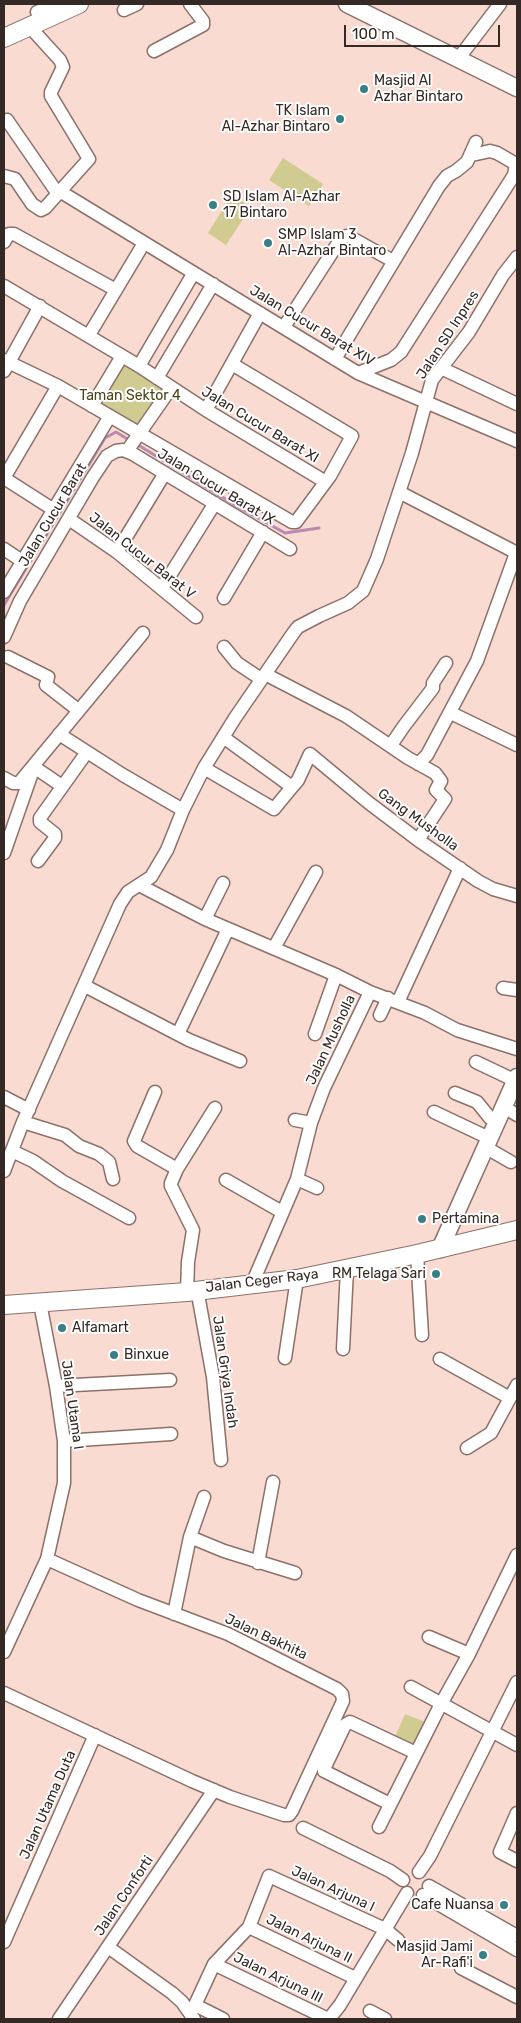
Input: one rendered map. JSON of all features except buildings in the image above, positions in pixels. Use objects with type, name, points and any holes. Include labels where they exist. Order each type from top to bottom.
[{"type":"main road","points":[[4,38],[33,19],[79,4]]},
{"type":"main road","name":"Jalan Ceger Raya","points":[[4,1305],[192,1290],[297,1279],[440,1249],[517,1230]]},
{"type":"street","points":[[4,176],[14,179],[37,208],[45,208],[62,194],[87,163],[88,155],[51,96],[63,67],[33,19],[59,4]]},
{"type":"street","points":[[124,10],[136,4]]},
{"type":"street","points":[[154,51],[203,25],[203,21],[190,4]]},
{"type":"street","points":[[458,59],[500,4]]},
{"type":"street","points":[[357,6],[517,88]]},
{"type":"street","points":[[7,120],[62,194]]},
{"type":"street","points":[[335,359],[441,183],[447,176],[460,168],[472,155],[476,142]]},
{"type":"street","points":[[358,373],[391,360],[402,352],[514,175],[516,164],[497,153],[490,151],[472,155]]},
{"type":"street","name":"Jalan Cucur Barat XIV","points":[[62,194],[358,373],[517,441]]},
{"type":"street","points":[[4,242],[10,234],[14,234],[116,290]]},
{"type":"street","points":[[284,328],[340,238],[345,235],[348,236],[393,262]]},
{"type":"street","points":[[89,335],[144,243]]},
{"type":"street","name":"Jalan SD Inpres","points":[[4,1171],[23,1122],[120,904],[128,892],[151,877],[161,860],[204,768],[263,676],[298,627],[348,603],[363,591],[377,559],[416,443],[432,380],[469,332],[503,275],[517,257]]},
{"type":"street","points":[[139,366],[193,274]]},
{"type":"street","points":[[157,378],[213,284]]},
{"type":"street","name":"Jalan Cucur Barat XI","points":[[4,286],[89,335],[206,410],[324,481]]},
{"type":"street","points":[[40,306],[6,364],[58,386],[110,416],[137,435],[292,522],[300,520],[324,481],[330,476],[352,438],[350,434],[232,364]]},
{"type":"street","points":[[206,410],[260,312]]},
{"type":"street","points":[[92,406],[122,356]]},
{"type":"street","points":[[441,368],[517,404]]},
{"type":"street","points":[[54,510],[4,478],[58,386]]},
{"type":"street","points":[[127,449],[171,388]]},
{"type":"street","points":[[4,592],[110,416]]},
{"type":"street","name":"Jalan Cucur Barat IX","points":[[127,449],[290,549]]},
{"type":"street","name":"Jalan Cucur Barat","points":[[4,637],[20,601],[107,456],[118,450],[127,449]]},
{"type":"street","points":[[117,552],[165,473]]},
{"type":"street","points":[[399,492],[517,553],[477,661],[427,755],[418,764]]},
{"type":"street","points":[[162,588],[215,503]]},
{"type":"street","name":"Jalan Cucur Barat V","points":[[69,518],[117,552],[196,617]]},
{"type":"street","points":[[224,598],[263,532]]},
{"type":"street","points":[[4,549],[22,561]]},
{"type":"street","points":[[4,778],[16,784],[34,767],[78,710],[143,633]]},
{"type":"street","points":[[224,647],[237,663],[346,716],[438,776],[441,781],[436,790],[446,799],[418,840]]},
{"type":"street","points":[[8,656],[48,677],[46,685],[78,710]]},
{"type":"street","points":[[391,745],[433,688],[433,684],[446,663]]},
{"type":"street","points":[[451,713],[517,745]]},
{"type":"street","points":[[59,734],[183,810]]},
{"type":"street","points":[[204,768],[274,809],[292,786],[224,737]]},
{"type":"street","points":[[38,861],[56,834],[40,822],[40,818],[86,752]]},
{"type":"street","name":"Gang Musholla","points":[[292,786],[298,780],[310,754],[369,803],[418,840],[485,885],[517,896]]},
{"type":"street","points":[[34,767],[62,786]]},
{"type":"street","points":[[4,853],[34,767]]},
{"type":"street","points":[[380,1015],[393,1000],[460,868]]},
{"type":"street","points":[[274,948],[316,872]]},
{"type":"street","points":[[205,919],[223,883]]},
{"type":"street","name":"Jalan Musholla","points":[[139,885],[205,919],[336,975],[370,992],[324,1088],[311,1123],[297,1180],[252,1284]]},
{"type":"street","points":[[178,1034],[228,929]]},
{"type":"street","points":[[315,1034],[336,975]]},
{"type":"street","points":[[85,986],[178,1034],[240,1061]]},
{"type":"street","points":[[503,988],[517,990]]},
{"type":"street","points":[[370,992],[425,1013],[456,1030],[517,1049]]},
{"type":"street","points":[[440,1249],[487,1142],[506,1114],[516,1079],[476,1062]]},
{"type":"street","points":[[155,1092],[134,1141],[137,1146],[177,1169],[215,1108]]},
{"type":"street","points":[[455,1093],[477,1102],[490,1118],[506,1114]]},
{"type":"street","points":[[4,1097],[29,1110]]},
{"type":"street","points":[[434,1112],[487,1142],[511,1162]]},
{"type":"street","points":[[295,1120],[311,1123]]},
{"type":"street","points":[[23,1122],[65,1135],[79,1146],[99,1154],[109,1162],[113,1179]]},
{"type":"street","points":[[12,1151],[33,1161],[62,1181],[129,1218]]},
{"type":"street","name":"Jalan Griya Indah","points":[[177,1169],[171,1186],[193,1230],[188,1262],[192,1290],[213,1377],[221,1460]]},
{"type":"street","points":[[226,1180],[282,1212]]},
{"type":"street","points":[[297,1180],[318,1188]]},
{"type":"street","points":[[417,1254],[422,1336]]},
{"type":"street","points":[[343,1349],[347,1268]]},
{"type":"street","points":[[285,1358],[297,1279]]},
{"type":"street","name":"Jalan Utama I","points":[[4,1652],[46,1559],[64,1483],[64,1440],[40,1303]]},
{"type":"street","points":[[440,1359],[510,1398]]},
{"type":"street","points":[[56,1386],[170,1380]]},
{"type":"street","points":[[467,1448],[491,1434],[517,1385]]},
{"type":"street","points":[[64,1440],[171,1434]]},
{"type":"street","points":[[258,1563],[273,1482]]},
{"type":"street","points":[[174,1614],[190,1537],[204,1497]]},
{"type":"street","points":[[190,1537],[258,1563],[295,1573]]},
{"type":"street","points":[[379,1827],[441,1704],[469,1654],[517,1555]]},
{"type":"street","name":"Jalan Bakhita","points":[[46,1559],[138,1600],[228,1634],[310,1674],[338,1689],[342,1694],[343,1701],[289,1815],[284,1815],[214,1790]]},
{"type":"street","points":[[430,1637],[469,1654]]},
{"type":"street","points":[[329,2019],[370,1960],[385,1930],[417,1888],[430,1856],[517,1682]]},
{"type":"street","points":[[411,1687],[517,1745]]},
{"type":"street","points":[[4,1693],[96,1735],[144,1760],[214,1790]]},
{"type":"street","points":[[390,1804],[324,1771],[345,1725],[350,1722],[416,1753]]},
{"type":"street","name":"Jalan Utama Duta","points":[[4,1942],[96,1735]]},
{"type":"street","name":"Jalan Conforti","points":[[59,2019],[214,1790]]},
{"type":"street","points":[[517,1813],[500,1852],[517,1861]]},
{"type":"street","points":[[303,1828],[405,1877]]},
{"type":"street","points":[[417,1888],[413,1871],[405,1877],[403,1887],[417,1888],[485,1924],[517,1936]]},
{"type":"street","name":"Jalan Arjuna I","points":[[249,1926],[269,1876],[385,1930],[398,1940]]},
{"type":"street","points":[[485,1924],[517,1950]]},
{"type":"street","points":[[223,2019],[195,2005],[214,1964],[249,1926]]},
{"type":"street","name":"Jalan Arjuna II","points":[[249,1926],[356,1978]]},
{"type":"street","points":[[108,1947],[172,1993],[182,2002],[194,2019]]},
{"type":"street","name":"Jalan Arjuna III","points":[[214,1964],[329,2019]]},
{"type":"street","points":[[461,1968],[517,1998]]},
{"type":"street","points":[[370,2011],[385,2019]]},
{"type":"green space","points":[[283,158],[323,184],[309,206],[269,180]]},
{"type":"green space","points":[[232,195],[251,207],[226,245],[208,233]]},
{"type":"green space","name":"Taman Sektor 4","points":[[124,356],[170,384],[138,434],[93,407]]},
{"type":"green space","points":[[405,1714],[425,1722],[413,1748],[394,1739]]},
{"type":"waterway","points":[[4,605],[105,438],[116,432],[129,440]]},
{"type":"waterway","points":[[135,443],[240,508],[285,533],[319,528]]},
{"type":"place","name":"Masjid Al Azhar Bintaro","points":[[364,89]]},
{"type":"place","name":"TK Islam Al-Azhar Bintaro","points":[[340,119]]},
{"type":"place","name":"SD Islam Al-Azhar 17 Bintaro","points":[[213,205]]},
{"type":"place","name":"SMP Islam 3 Al-Azhar Bintaro","points":[[268,243]]},
{"type":"place","name":"Pertamina","points":[[422,1219]]},
{"type":"place","name":"RM Telaga Sari","points":[[436,1274]]},
{"type":"place","name":"Alfamart","points":[[62,1328]]},
{"type":"place","name":"Binxue","points":[[114,1355]]},
{"type":"place","name":"Cafe Nuansa","points":[[504,1905]]},
{"type":"place","name":"Masjid Jami Ar-Rafi'i","points":[[483,1955]]}]
